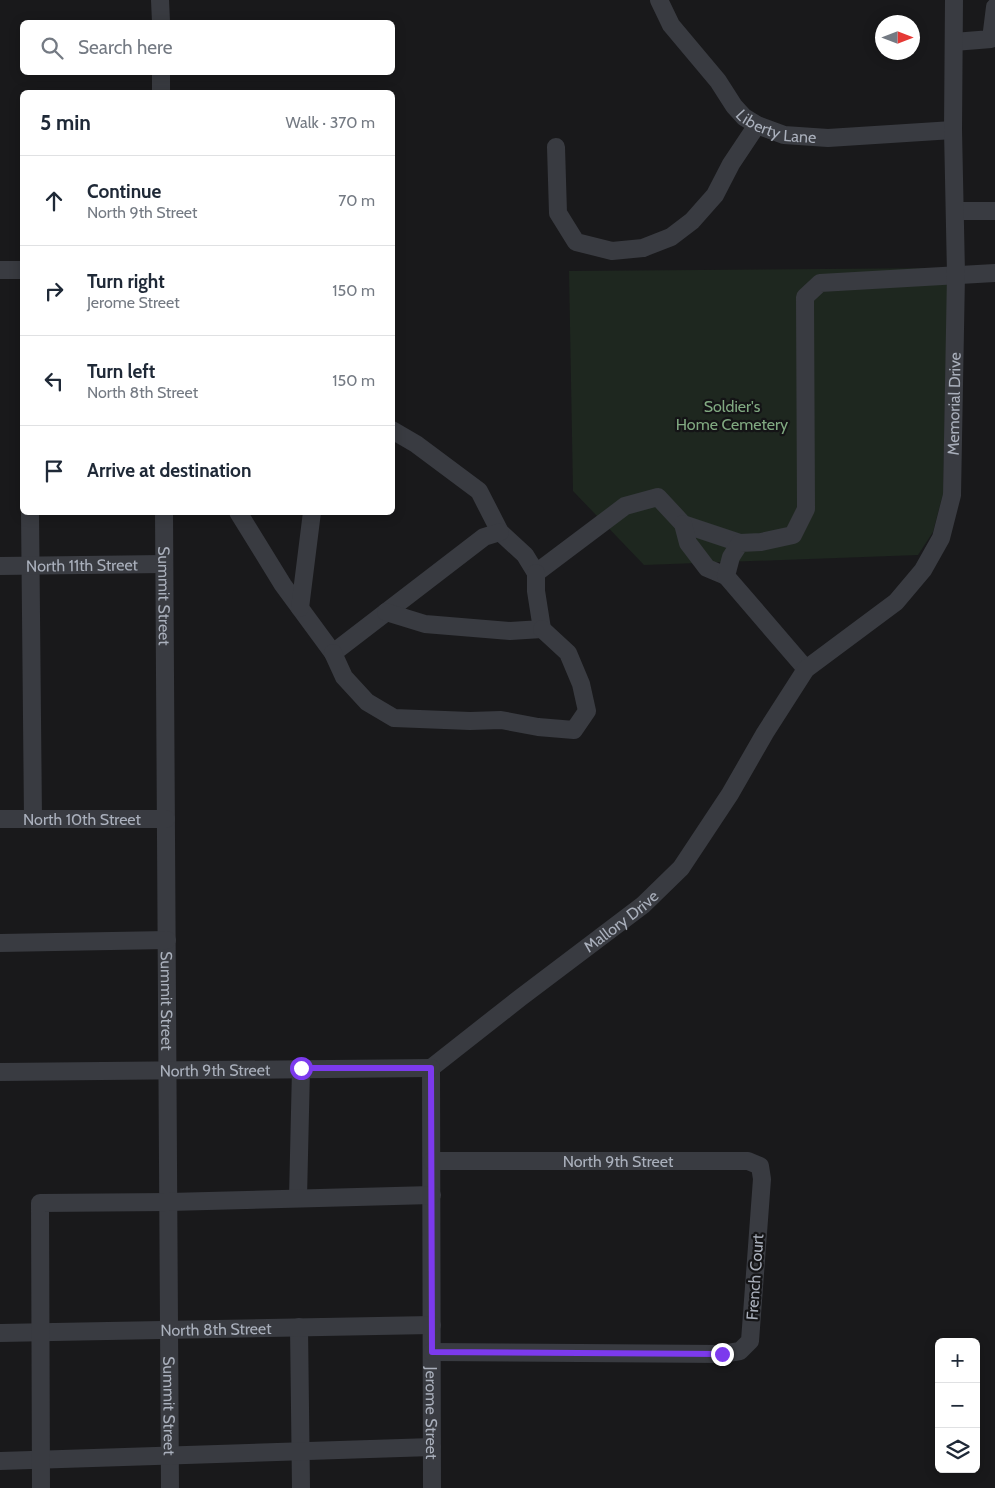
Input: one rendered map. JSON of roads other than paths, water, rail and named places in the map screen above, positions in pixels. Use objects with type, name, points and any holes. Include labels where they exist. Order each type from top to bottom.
[{"type":"street","points":[[160,0],[161,20]]},
{"type":"street","name":"Liberty Lane","points":[[659,0],[671,25],[718,81],[734,106],[744,117],[757,125],[784,136],[828,138],[954,130]]},
{"type":"street","name":"Memorial Drive","points":[[766,733],[806,669],[896,602],[923,570],[941,538],[952,495],[956,274],[954,0]]},
{"type":"street","points":[[954,42],[991,39],[995,7]]},
{"type":"street","points":[[161,75],[161,90]]},
{"type":"street","points":[[556,147],[558,213],[576,242],[612,251],[643,248],[671,237],[692,221],[715,195],[731,164],[757,125]]},
{"type":"street","points":[[955,211],[995,211]]},
{"type":"street","points":[[0,270],[20,270]]},
{"type":"street","points":[[683,524],[740,543],[761,542],[793,535],[806,509],[805,297],[820,283],[995,273]]},
{"type":"street","points":[[240,515],[282,585],[333,653],[344,677],[366,702],[394,718],[470,721],[501,720],[538,727],[574,730],[587,711],[582,684],[568,654],[542,629],[536,591],[536,573],[525,555],[500,532],[479,491],[416,444],[395,432]]},
{"type":"street","points":[[536,573],[625,506],[658,497],[683,524],[688,543],[706,568],[726,576],[806,669]]},
{"type":"street","points":[[30,515],[33,819]]},
{"type":"street","name":"Summit Street","points":[[164,515],[170,1488]]},
{"type":"street","points":[[300,608],[312,515]]},
{"type":"street","points":[[333,653],[484,537],[500,532]]},
{"type":"street","points":[[726,576],[731,557],[740,543]]},
{"type":"street","name":"North 11th Street","points":[[0,566],[164,564]]},
{"type":"street","points":[[386,612],[426,624],[510,631],[542,629]]},
{"type":"street","name":"Mallory Drive","points":[[431,1068],[644,905],[681,868],[730,794],[766,733]]},
{"type":"street","name":"North 10th Street","points":[[0,819],[166,818]]},
{"type":"street","points":[[0,943],[167,940]]},
{"type":"street","points":[[298,1198],[301,1068]]},
{"type":"street","name":"North 9th Street","points":[[0,1072],[431,1068]]},
{"type":"street","name":"Jerome Street","points":[[431,1068],[432,1488]]},
{"type":"street","name":"North 9th Street","points":[[432,1161],[748,1161],[760,1166],[762,1179]]},
{"type":"street","name":"French Court","points":[[432,1352],[722,1354],[740,1351],[750,1341],[762,1179]]},
{"type":"street","points":[[41,1488],[40,1203],[169,1202],[432,1194]]},
{"type":"street","name":"North 8th Street","points":[[0,1333],[432,1325]]},
{"type":"street","points":[[299,1327],[301,1488]]},
{"type":"street","points":[[0,1461],[432,1448]]},
{"type":"park label","name":"Soldier's Home Cemetery","points":[[732,415]]}]
